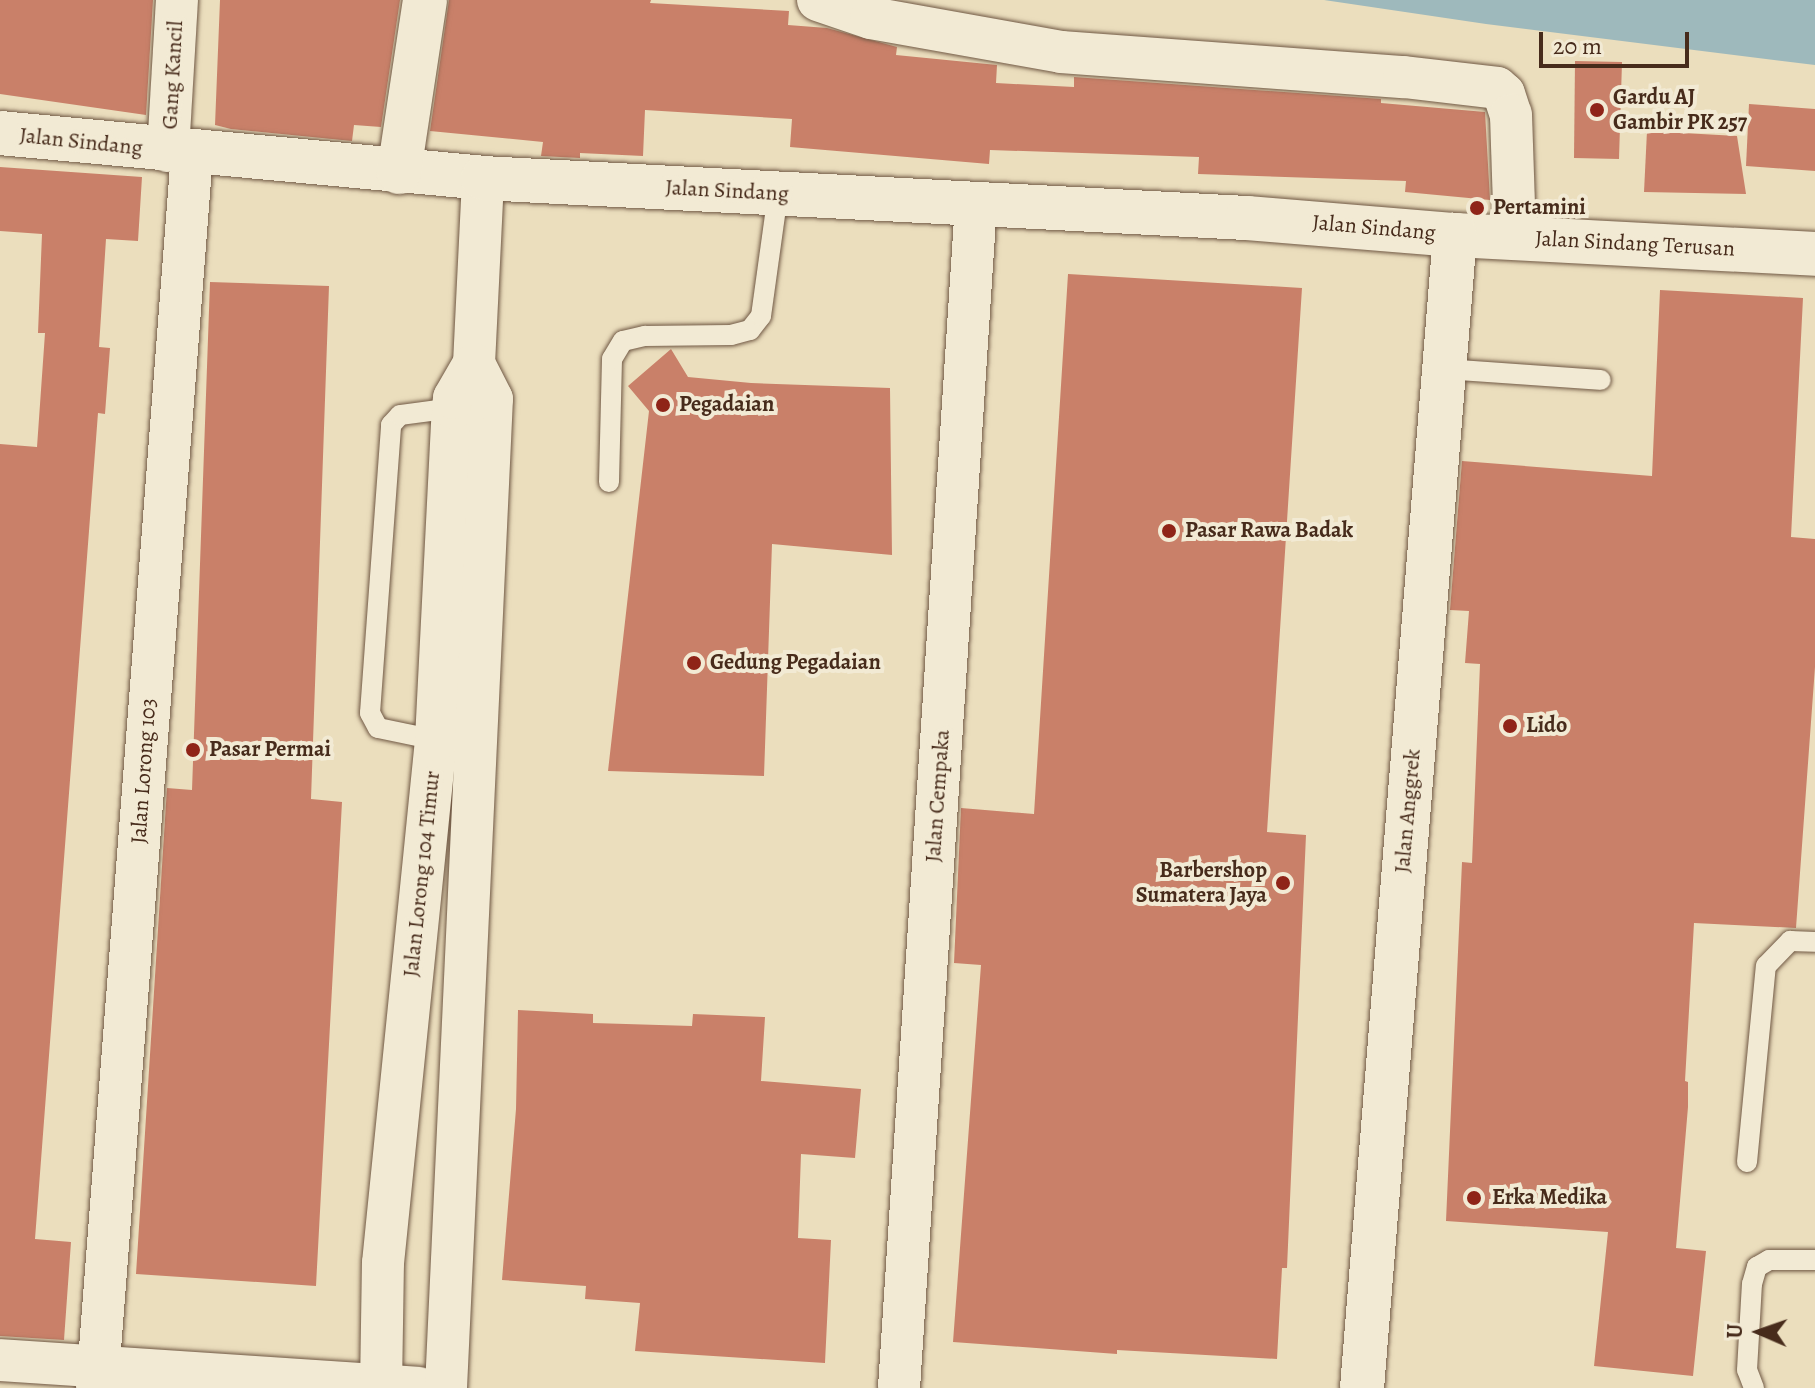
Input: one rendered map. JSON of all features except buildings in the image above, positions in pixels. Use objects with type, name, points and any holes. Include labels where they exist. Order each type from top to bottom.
[{"type":"street","name":"Gang Kancil","points":[[177,0],[180,152]]},
{"type":"street","points":[[399,172],[425,0]]},
{"type":"street","points":[[818,0],[871,18],[1061,52],[1404,77],[1497,88],[1504,94],[1511,115],[1515,238]]},
{"type":"street","name":"Jalan Sindang","points":[[0,133],[483,178],[1247,218],[1455,235]]},
{"type":"street","name":"Jalan Lorong 103","points":[[97,1378],[180,152]]},
{"type":"street","name":"Jalan Lorong 104 Timur","points":[[393,1387],[383,1263],[436,740],[453,408],[454,398],[474,364],[483,178]]},
{"type":"street","name":"Jalan Cempaka","points":[[899,1388],[976,204]]},
{"type":"street","name":"Jalan Sindang Terusan","points":[[1455,235],[1815,254]]},
{"type":"street","name":"Jalan Anggrek","points":[[1362,1388],[1455,235]]},
{"type":"street","name":"Jalan Lorong 104 Timur","points":[[446,1388],[492,399],[474,364]]},
{"type":"street","points":[[0,1360],[97,1378],[393,1387]]},
{"type":"lane","points":[[609,482],[612,359],[623,341],[645,336],[731,335],[750,330],[761,316],[778,194]]},
{"type":"lane","points":[[1444,369],[1601,380]]},
{"type":"lane","points":[[436,740],[378,728],[370,713],[391,425],[400,415],[453,408]]},
{"type":"lane","points":[[1747,1162],[1766,966],[1790,941],[1815,942]]},
{"type":"lane","points":[[1754,1388],[1747,1370],[1752,1284],[1757,1267],[1769,1260],[1815,1260]]},
{"type":"water","points":[[1324,0],[1815,0],[1815,65],[1486,24]]},
{"type":"place","name":"Gardu AJ Gambir PK 257","points":[[1597,110]]},
{"type":"place","name":"Pertamini","points":[[1477,208]]},
{"type":"place","name":"Pegadaian","points":[[663,405]]},
{"type":"place","name":"Pasar Rawa Badak","points":[[1169,531]]},
{"type":"place","name":"Gedung Pegadaian","points":[[694,663]]},
{"type":"place","name":"Lido","points":[[1510,726]]},
{"type":"place","name":"Pasar Permai","points":[[193,750]]},
{"type":"place","name":"Barbershop Sumatera Jaya","points":[[1283,883]]},
{"type":"place","name":"Erka Medika","points":[[1474,1198]]}]
